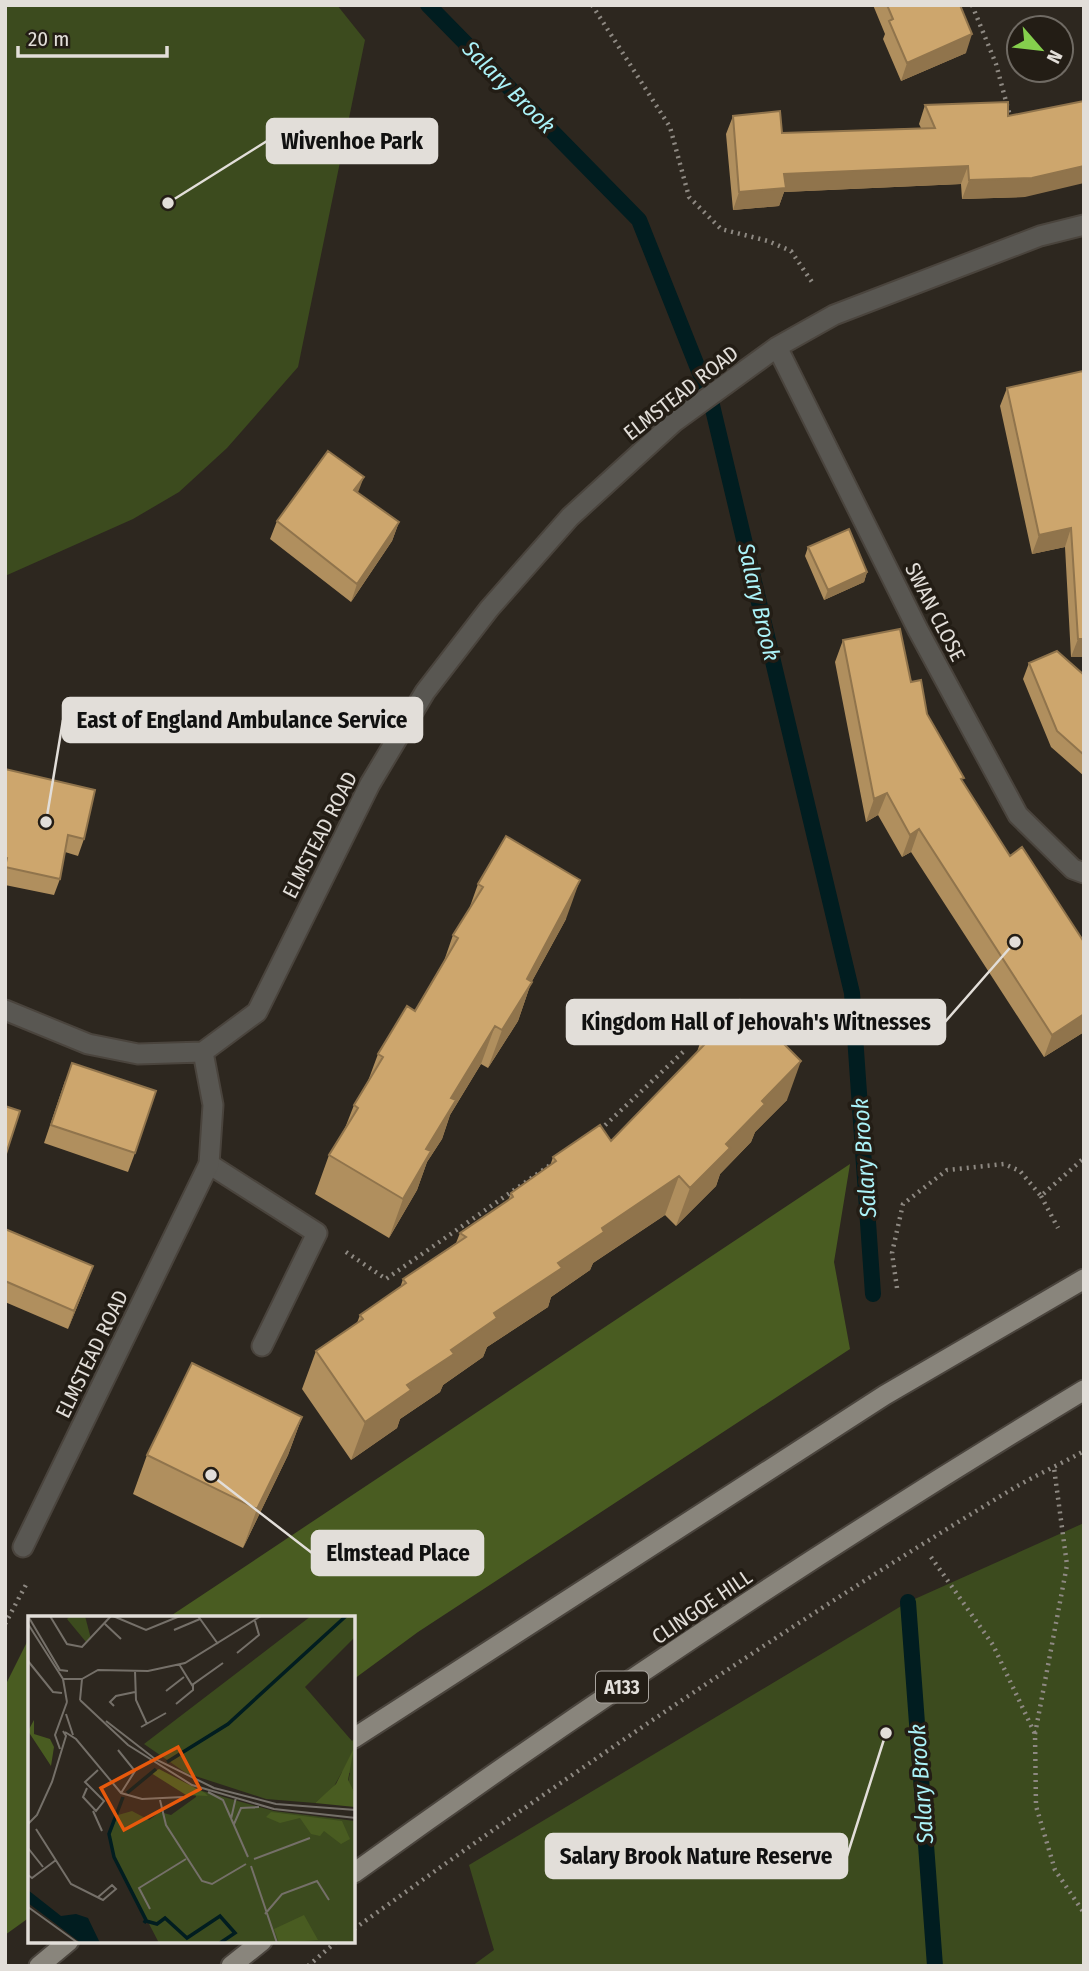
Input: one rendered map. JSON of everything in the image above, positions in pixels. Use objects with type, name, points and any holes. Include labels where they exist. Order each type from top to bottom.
[{"type":"main road","points":[[355,1737],[885,1395],[1084,1279]]},
{"type":"main road","name":"CLINGOE HILL","points":[[355,1872],[498,1770],[894,1506],[1084,1390]]},
{"type":"main road","points":[[39,1966],[67,1943]]},
{"type":"main road","points":[[231,1966],[260,1943]]},
{"type":"street","name":"ELMSTEAD ROAD","points":[[23,1547],[209,1164],[213,1105],[204,1052],[257,1012],[370,784],[425,692],[489,609],[570,517],[674,422],[777,347],[834,315],[1040,236],[1084,225]]},
{"type":"street","name":"SWAN CLOSE","points":[[777,347],[918,630],[1018,815],[1073,869],[1084,873]]},
{"type":"street","points":[[5,1010],[88,1044],[138,1054],[204,1052]]},
{"type":"street","points":[[209,1164],[317,1233],[262,1346]]},
{"type":"path","points":[[592,5],[670,127],[689,197],[721,229],[791,251],[834,315]]},
{"type":"path","points":[[972,5],[996,64],[1013,130]]},
{"type":"path","points":[[589,1138],[612,1122],[683,1052]]},
{"type":"path","points":[[1041,1196],[1084,1158]]},
{"type":"path","points":[[317,1233],[386,1279],[555,1161]]},
{"type":"path","points":[[897,1288],[892,1253],[903,1204],[947,1170],[1004,1164],[1020,1171],[1041,1196],[1058,1228]]},
{"type":"path","points":[[355,1928],[539,1796],[780,1634],[1017,1486],[1084,1451]]},
{"type":"path","points":[[1055,1468],[1067,1565],[1035,1734],[1036,1807],[1055,1870],[1084,1913]]},
{"type":"path","points":[[5,1624],[33,1573],[23,1547]]},
{"type":"path","points":[[930,1557],[993,1645],[1035,1734]]},
{"type":"path","points":[[307,1966],[335,1943]]},
{"type":"green space","points":[[5,5],[337,5],[365,40],[298,367],[227,448],[179,492],[133,519],[5,576]]},
{"type":"green space","points":[[850,1164],[834,1262],[850,1349],[418,1632],[355,1678],[355,1616],[171,1616]]},
{"type":"green space","points":[[1084,1523],[1084,1966],[472,1966],[494,1950],[469,1865],[908,1602]]},
{"type":"green space","points":[[28,1640],[28,1918],[5,1935],[5,1686]]},
{"type":"building","points":[[887,5],[960,5],[972,34],[907,63],[889,21],[893,19]]},
{"type":"building","points":[[1084,101],[1084,166],[1032,178],[969,180],[968,166],[784,174],[786,188],[739,192],[733,116],[780,111],[782,133],[935,128],[925,105],[1008,102],[1008,116]]},
{"type":"building","points":[[1083,371],[1084,639],[1078,639],[1071,528],[1039,535],[1007,388]]},
{"type":"building","points":[[328,451],[364,477],[354,490],[399,522],[357,584],[277,521]]},
{"type":"building","points":[[849,529],[867,572],[828,590],[808,547]]},
{"type":"building","points":[[900,629],[911,682],[921,680],[927,714],[964,778],[961,779],[1010,856],[1022,847],[1084,942],[1084,1014],[1052,1035],[919,829],[910,835],[887,793],[874,799],[843,640]]},
{"type":"building","points":[[1057,651],[1084,675],[1084,755],[1057,731],[1029,663]]},
{"type":"building","points":[[5,769],[95,790],[84,839],[68,835],[60,879],[5,867]]},
{"type":"building","points":[[506,836],[580,880],[527,979],[532,982],[502,1030],[495,1026],[451,1098],[456,1100],[426,1149],[431,1151],[403,1199],[329,1155],[358,1108],[354,1105],[383,1057],[378,1054],[407,1006],[415,1011],[458,938],[453,935],[483,887],[478,884]]},
{"type":"building","points":[[740,1000],[801,1061],[762,1101],[765,1104],[726,1144],[730,1148],[690,1188],[679,1176],[602,1228],[604,1232],[558,1263],[562,1268],[494,1313],[497,1318],[451,1350],[454,1354],[407,1385],[411,1390],[365,1422],[316,1351],[363,1319],[360,1315],[406,1283],[403,1279],[466,1237],[460,1233],[513,1197],[511,1193],[556,1161],[553,1157],[600,1125],[611,1141],[705,1044],[701,1040]]},
{"type":"building","points":[[72,1063],[156,1091],[135,1153],[51,1125]]},
{"type":"building","points":[[5,1106],[20,1111],[5,1157]]},
{"type":"building","points":[[5,1229],[93,1266],[74,1311],[5,1281]]},
{"type":"building","points":[[192,1363],[302,1417],[257,1509],[147,1455]]},
{"type":"waterway","name":"Salary Brook","points":[[428,5],[639,220],[711,401],[852,993],[873,1294]]},
{"type":"waterway","name":"Salary Brook","points":[[908,1602],[935,1966]]},
{"type":"place","name":"Wivenhoe Park","points":[[168,203]]},
{"type":"place","name":"East of England Ambulance Service","points":[[46,822]]},
{"type":"place","name":"Kingdom Hall of Jehovah's Witnesses","points":[[1015,942]]},
{"type":"place","name":"Elmstead Place","points":[[211,1475]]},
{"type":"place","name":"Salary Brook Nature Reserve","points":[[886,1733]]}]
